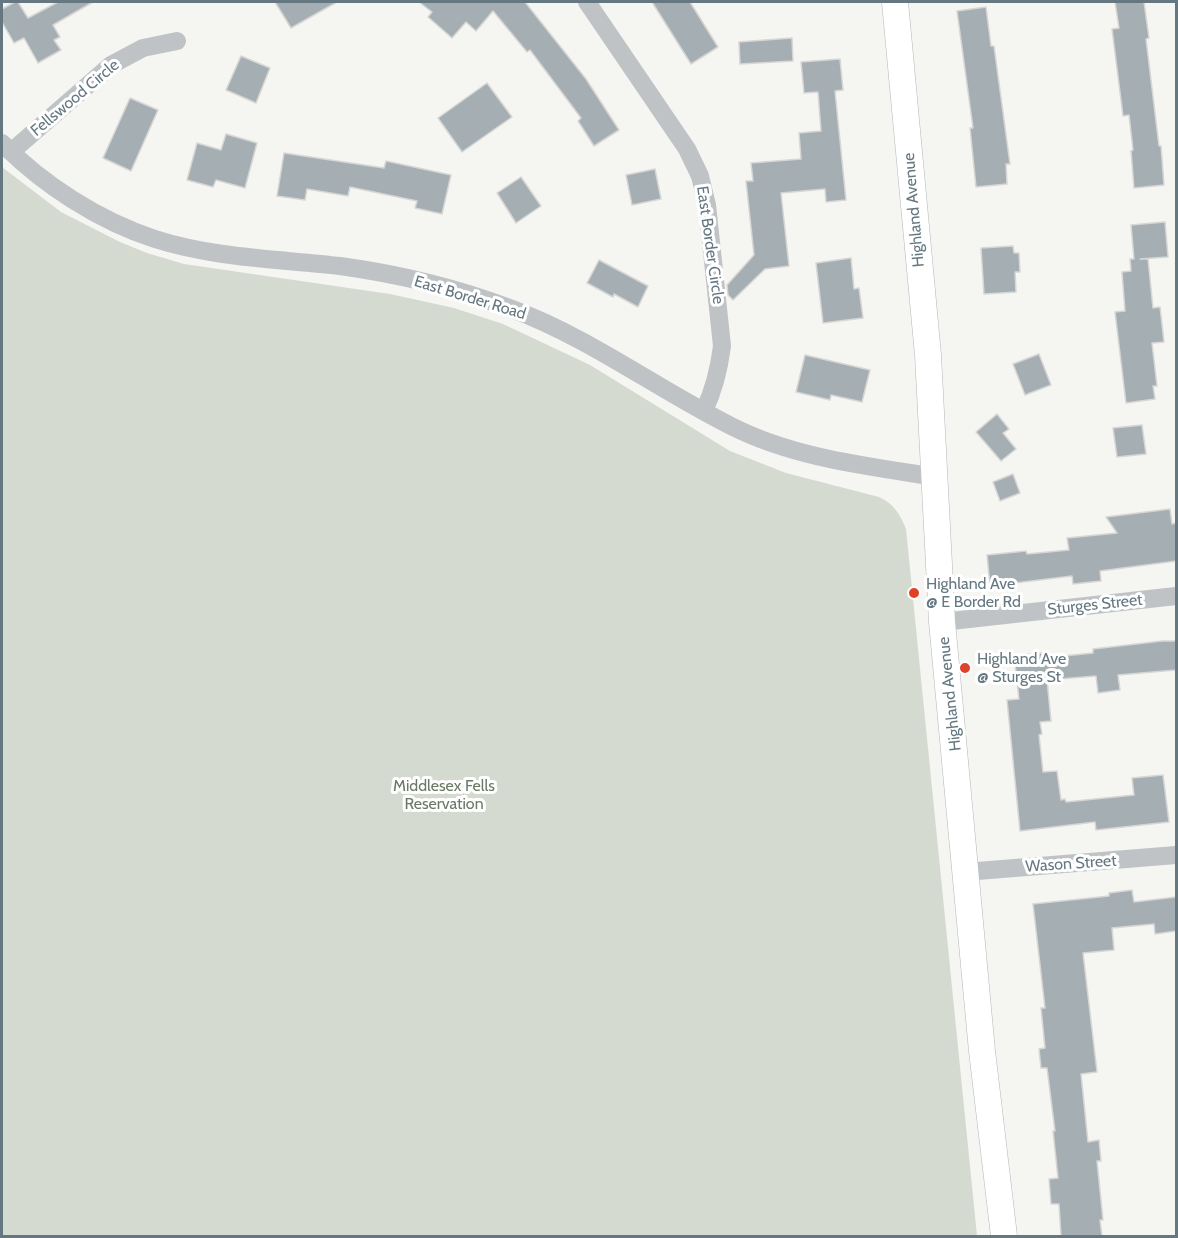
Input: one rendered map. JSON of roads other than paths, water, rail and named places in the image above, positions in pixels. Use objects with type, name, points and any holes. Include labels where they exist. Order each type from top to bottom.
[{"type":"main road","name":"Highland Avenue","points":[[895,2],[928,355],[942,622],[965,872],[999,1207],[1004,1236]]},
{"type":"main road","name":"Highland Avenue","points":[[998,1236],[999,1207]]},
{"type":"street","name":"East Border Circle","points":[[587,2],[687,149],[704,190],[722,346],[714,391],[704,411]]},
{"type":"street","name":"Fellswood Circle","points":[[6,147],[111,65],[142,48],[177,41]]},
{"type":"street","name":"East Border Road","points":[[6,147],[64,194],[97,213],[153,238],[203,250],[344,267],[444,287],[479,297],[513,309],[587,343],[732,427],[801,452],[861,465],[936,477]]},
{"type":"street","name":"Sturges Street","points":[[942,622],[1176,596]]},
{"type":"street","name":"Wason Street","points":[[965,872],[1176,855]]},
{"type":"place","name":"Highland Ave @ E Border Rd","points":[[914,593]]},
{"type":"place","name":"Highland Ave @ Sturges St","points":[[965,668]]},
{"type":"park label","name":"Middlesex Fells Reservation","points":[[444,795]]}]
